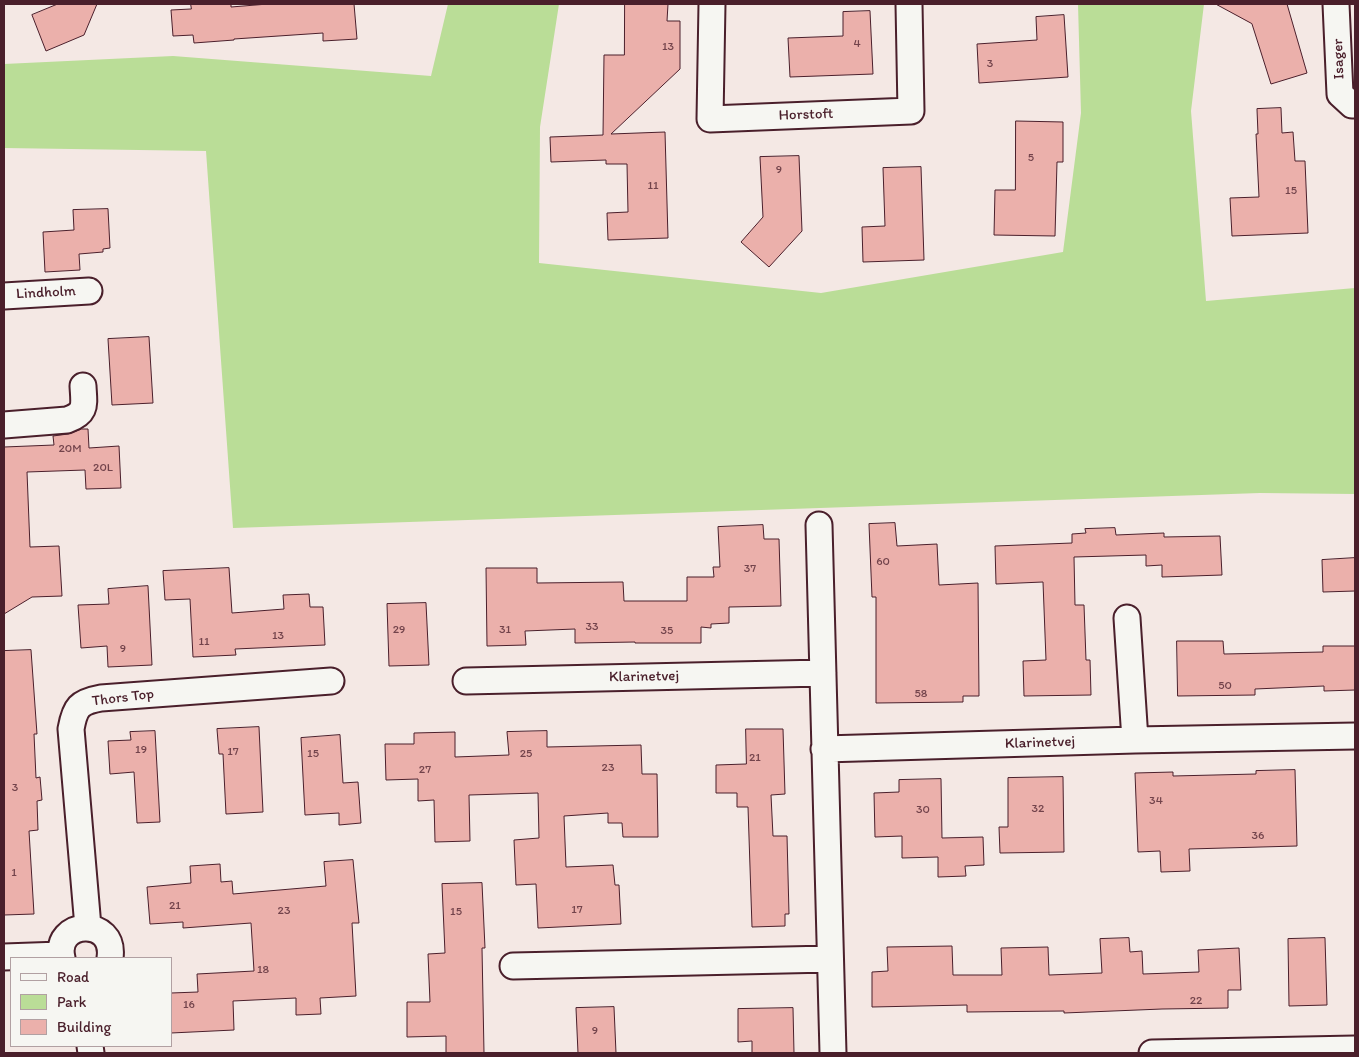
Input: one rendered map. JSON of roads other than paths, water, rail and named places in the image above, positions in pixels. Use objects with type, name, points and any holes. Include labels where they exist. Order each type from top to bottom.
[{"type":"street","name":"Horstoft","points":[[712,4],[710,119],[911,111],[909,4]]},
{"type":"street","name":"Isager","points":[[1336,4],[1340,94],[1352,105],[1355,105]]},
{"type":"street","name":"Lindholm","points":[[4,296],[89,291]]},
{"type":"street","points":[[4,425],[74,418],[80,415],[82,410],[84,386]]},
{"type":"street","points":[[819,525],[833,1053]]},
{"type":"street","points":[[1127,618],[1135,740]]},
{"type":"street","name":"Klarinetvej","points":[[466,681],[823,673]]},
{"type":"street","name":"Thors Top","points":[[88,928],[71,729],[73,716],[79,706],[89,700],[101,698],[331,681]]},
{"type":"street","name":"Klarinetvej","points":[[824,749],[1355,736]]},
{"type":"street","points":[[4,957],[62,957],[61,947],[70,933],[78,929],[88,928],[96,929],[106,937],[110,945],[110,957]]},
{"type":"street","points":[[514,966],[830,959]]},
{"type":"street","points":[[1152,1053],[1355,1049]]}]
